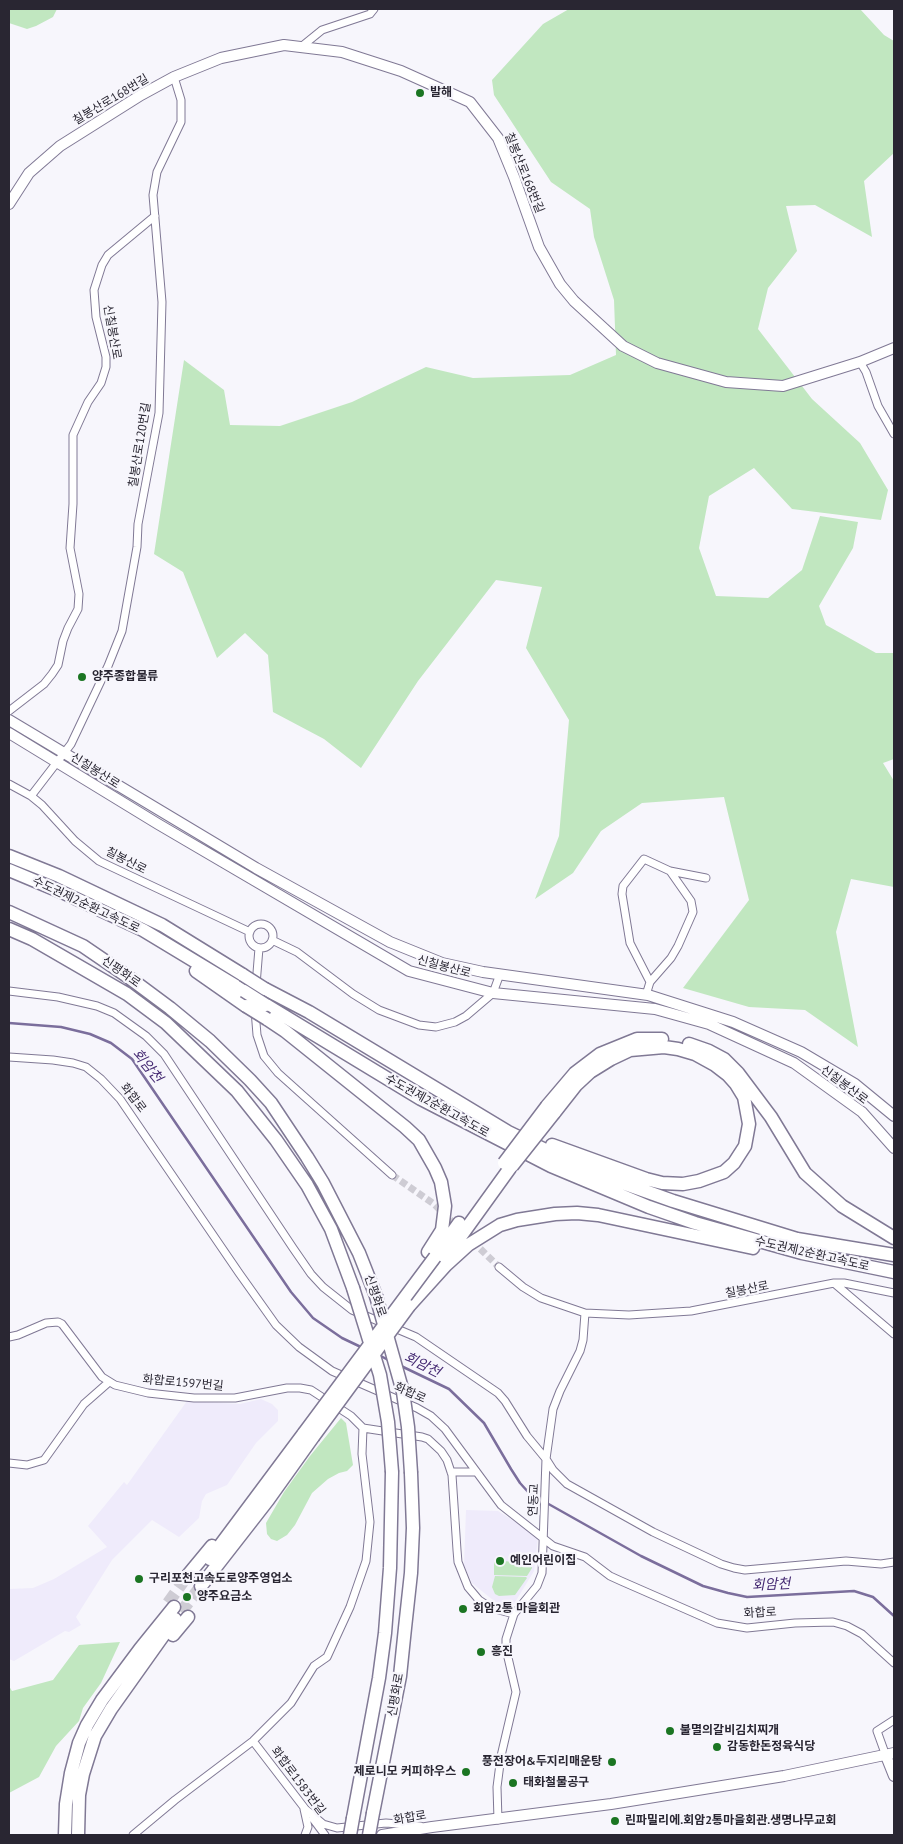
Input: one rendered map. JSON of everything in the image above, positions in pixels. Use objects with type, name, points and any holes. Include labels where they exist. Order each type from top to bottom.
[{"type":"highway","name":"수도권제2순환고속도로","points":[[9,856],[60,876],[162,925],[265,989],[317,1017],[480,1116],[508,1132],[589,1171],[673,1201],[798,1239],[894,1255]]},
{"type":"highway","name":"수도권제2순환고속도로","points":[[9,870],[64,893],[142,930],[421,1099],[551,1166],[695,1224],[802,1253],[894,1272]]},
{"type":"highway","name":"신평화로","points":[[9,912],[84,946],[170,1008],[210,1041],[250,1080],[271,1104],[307,1157],[338,1209],[359,1253],[376,1296],[403,1392],[408,1427],[413,1528],[411,1573],[400,1676],[369,1835]]},
{"type":"highway","name":"신평화로","points":[[9,929],[41,944],[127,994],[166,1023],[237,1091],[276,1140],[307,1185],[330,1229],[353,1288],[380,1375],[388,1422],[392,1472],[390,1560],[385,1633],[379,1678],[350,1835]]},
{"type":"highway","points":[[142,930],[246,1006],[285,1031],[405,1127],[418,1140],[435,1168],[441,1182],[445,1206],[438,1259],[409,1306],[308,1435],[273,1476],[197,1584],[268,1500],[308,1435],[382,1327],[438,1259],[575,1073],[600,1054],[637,1040],[671,1040],[709,1051],[724,1058],[744,1080],[771,1117],[805,1173],[842,1206],[894,1238]]},
{"type":"highway","points":[[480,1116],[646,1179],[662,1183],[683,1184],[699,1181],[729,1168],[745,1146],[749,1124],[741,1090],[728,1075],[696,1054],[664,1047],[630,1050],[611,1059],[590,1072],[550,1109]]},
{"type":"highway","points":[[438,1259],[468,1245],[500,1225],[534,1217],[577,1213],[628,1221],[804,1260],[879,1270]]},
{"type":"highway","points":[[64,1835],[67,1792],[75,1756],[86,1725],[140,1649],[178,1610],[106,1716],[95,1736],[83,1774],[79,1795],[78,1835]]},
{"type":"street","points":[[301,47],[322,30],[370,14],[374,9]]},
{"type":"street","name":"칠봉산로168번길","points":[[9,204],[29,173],[60,146],[141,95],[174,77],[221,58],[284,45],[342,52],[401,71],[470,102],[498,138],[539,247],[560,284],[574,301],[623,346],[657,363],[726,382],[783,386],[860,362],[894,348]]},
{"type":"street","name":"칠봉산로120번길","points":[[31,796],[71,744],[122,631],[137,547],[138,524],[159,413],[162,302],[153,195],[157,172],[181,122],[181,100],[174,77]]},
{"type":"street","name":"신칠봉산로","points":[[9,711],[44,684],[52,674],[58,665],[63,641],[78,609],[79,594],[70,548],[73,504],[73,435],[88,402],[101,384],[106,367],[106,358],[96,317],[94,290],[102,265],[108,255],[155,216]]},
{"type":"street","points":[[860,362],[866,372],[878,406],[894,434]]},
{"type":"street","name":"신칠봉산로","points":[[9,720],[256,868],[390,942],[442,963],[500,974],[646,995],[733,1022],[800,1052],[855,1084],[894,1116]]},
{"type":"street","name":"신칠봉산로","points":[[9,733],[158,824],[409,971],[493,993],[655,1009],[709,1024],[794,1062],[862,1112],[893,1144]]},
{"type":"street","name":"칠봉산로","points":[[9,784],[31,796],[42,805],[75,841],[100,861],[250,932]]},
{"type":"street","points":[[650,982],[630,943],[623,907],[622,890],[644,860],[670,871],[706,878]]},
{"type":"street","points":[[646,995],[650,982],[671,958],[693,912],[691,900],[670,871]]},
{"type":"street","points":[[266,925],[272,930],[272,940],[267,947],[259,948],[250,940],[250,932],[255,926],[266,925]]},
{"type":"street","points":[[272,940],[297,952],[352,994],[379,1010],[419,1026],[436,1027],[455,1022],[466,1016],[493,993],[500,974]]},
{"type":"street","points":[[259,948],[254,1006],[257,1035],[264,1056],[278,1073],[392,1175]]},
{"type":"street","points":[[9,991],[97,1006],[114,1013],[146,1036],[164,1054],[293,1248],[311,1274],[323,1287],[352,1310],[416,1337],[498,1393],[511,1409],[527,1436],[567,1484],[653,1532],[721,1564],[734,1568],[745,1570],[846,1561],[881,1564],[894,1562]]},
{"type":"street","name":"화합로","points":[[9,1057],[73,1063],[86,1067],[101,1079],[125,1106],[238,1273],[276,1325],[299,1348],[332,1371],[431,1416],[445,1429],[501,1505],[553,1546],[585,1557],[610,1576],[717,1623],[747,1628],[795,1623],[833,1622],[847,1626],[862,1634],[894,1662]]},
{"type":"street","name":"칠봉산로","points":[[498,1267],[522,1287],[540,1298],[584,1313],[629,1315],[691,1311],[834,1283],[844,1283],[894,1293]]},
{"type":"street","points":[[834,1283],[894,1334]]},
{"type":"street","points":[[546,1459],[553,1410],[560,1390],[580,1351],[583,1340],[584,1313]]},
{"type":"street","points":[[9,1337],[18,1335],[46,1322],[58,1322],[62,1324],[102,1377],[109,1382],[84,1404],[44,1460],[27,1465],[9,1463]]},
{"type":"street","name":"화합로1597번길","points":[[109,1382],[148,1393],[194,1398],[235,1398],[286,1388],[311,1390],[351,1416],[363,1428]]},
{"type":"street","points":[[133,1835],[175,1800],[253,1741],[291,1703],[314,1666],[328,1657],[350,1608],[366,1561],[370,1522],[362,1454],[363,1428],[428,1439],[441,1451],[451,1472],[458,1562],[468,1588],[479,1600],[491,1608],[514,1614]]},
{"type":"street","name":"연동교","points":[[542,1538],[547,1473],[546,1459]]},
{"type":"street","points":[[451,1472],[476,1472]]},
{"type":"street","points":[[498,1820],[497,1787],[501,1756],[516,1697],[516,1688],[506,1644],[514,1614],[540,1580],[543,1565],[542,1538]]},
{"type":"street","points":[[894,1720],[877,1731],[890,1754],[894,1776]]},
{"type":"street","name":"화합로1583번길","points":[[253,1741],[325,1835]]},
{"type":"street","name":"화합로","points":[[382,1835],[612,1804],[784,1776],[890,1754]]},
{"type":"street","points":[[304,1808],[323,1824],[337,1828],[386,1823],[432,1827]]},
{"type":"street","points":[[304,1808],[308,1827],[304,1835]]},
{"type":"shaded area","points":[[261,1399],[272,1404],[278,1410],[278,1421],[256,1443],[227,1485],[206,1494],[202,1501],[199,1518],[179,1537],[152,1520],[112,1560],[76,1617],[81,1625],[69,1632],[65,1631],[14,1661],[9,1659],[9,1589],[33,1588],[54,1579],[107,1547],[88,1526],[124,1482],[127,1485],[187,1401],[240,1404]]},
{"type":"shaded area","name":"예인어린이집","points":[[466,1510],[498,1511],[535,1534],[538,1538],[534,1571],[514,1604],[499,1605],[472,1583],[464,1565]]},
{"type":"green space","points":[[9,9],[57,9],[53,17],[27,29],[9,23]]},
{"type":"green space","points":[[569,9],[860,9],[884,35],[894,41],[894,153],[864,181],[872,237],[815,205],[786,206],[797,251],[768,288],[758,329],[812,399],[860,443],[888,490],[881,520],[792,509],[754,468],[709,496],[699,548],[716,596],[768,598],[802,570],[820,516],[858,522],[853,548],[819,606],[826,625],[876,653],[894,653],[894,759],[883,763],[894,781],[894,887],[851,879],[836,932],[858,1047],[805,1010],[749,1007],[683,988],[749,900],[724,797],[642,803],[601,831],[573,873],[535,899],[559,836],[569,720],[526,648],[542,587],[496,580],[418,681],[361,768],[324,739],[273,712],[268,655],[245,633],[217,658],[183,572],[154,554],[184,360],[224,390],[230,425],[280,426],[352,402],[426,367],[473,378],[570,375],[616,355],[614,300],[594,237],[590,209],[551,182],[494,95],[492,80],[543,24]]},
{"type":"green space","points":[[341,1418],[346,1423],[353,1465],[347,1471],[328,1479],[312,1493],[295,1525],[287,1535],[277,1541],[271,1539],[267,1534],[266,1523],[284,1492]]},
{"type":"green space","points":[[494,1562],[528,1562],[532,1565],[532,1568],[527,1576],[494,1575]]},
{"type":"green space","points":[[495,1576],[527,1578],[515,1595],[499,1596],[495,1594],[492,1587]]},
{"type":"green space","points":[[120,1642],[101,1683],[83,1708],[79,1721],[56,1746],[39,1777],[9,1793],[9,1686],[12,1691],[53,1680],[79,1645]]},
{"type":"waterway","name":"회암천","points":[[9,1023],[61,1027],[90,1034],[111,1043],[132,1059],[291,1292],[313,1318],[342,1338],[363,1348]]},
{"type":"waterway","name":"회암천","points":[[379,1355],[390,1361]]},
{"type":"waterway","name":"회암천","points":[[399,1365],[449,1389],[484,1423],[511,1469],[529,1493],[641,1556],[703,1586],[728,1593],[747,1597],[854,1591],[873,1597],[894,1616]]},
{"type":"tunnel","points":[[392,1175],[434,1204],[499,1267]]},
{"type":"tunnel","points":[[168,1603],[188,1575]]},
{"type":"tunnel","points":[[181,1612],[201,1586]]},
{"type":"place","name":"발해","points":[[420,93]]},
{"type":"place","name":"양주종합물류","points":[[82,677]]},
{"type":"place","name":"예인어린이집","points":[[500,1561]]},
{"type":"place","name":"구리포천고속도로양주영업소","points":[[139,1579]]},
{"type":"place","name":"양주요금소","points":[[187,1597]]},
{"type":"place","name":"회암2통 마을회관","points":[[463,1609]]},
{"type":"place","name":"흥진","points":[[481,1652]]},
{"type":"place","name":"불멸의갈비김치찌개","points":[[670,1731]]},
{"type":"place","name":"감동한돈정육식당","points":[[717,1747]]},
{"type":"place","name":"풍전장어&두지리매운탕","points":[[612,1762]]},
{"type":"place","name":"제로니모 커피하우스","points":[[466,1772]]},
{"type":"place","name":"태화철물공구","points":[[513,1783]]},
{"type":"place","name":"린파밀리에.회암2통마을회관.생명나무교회","points":[[615,1821]]}]
